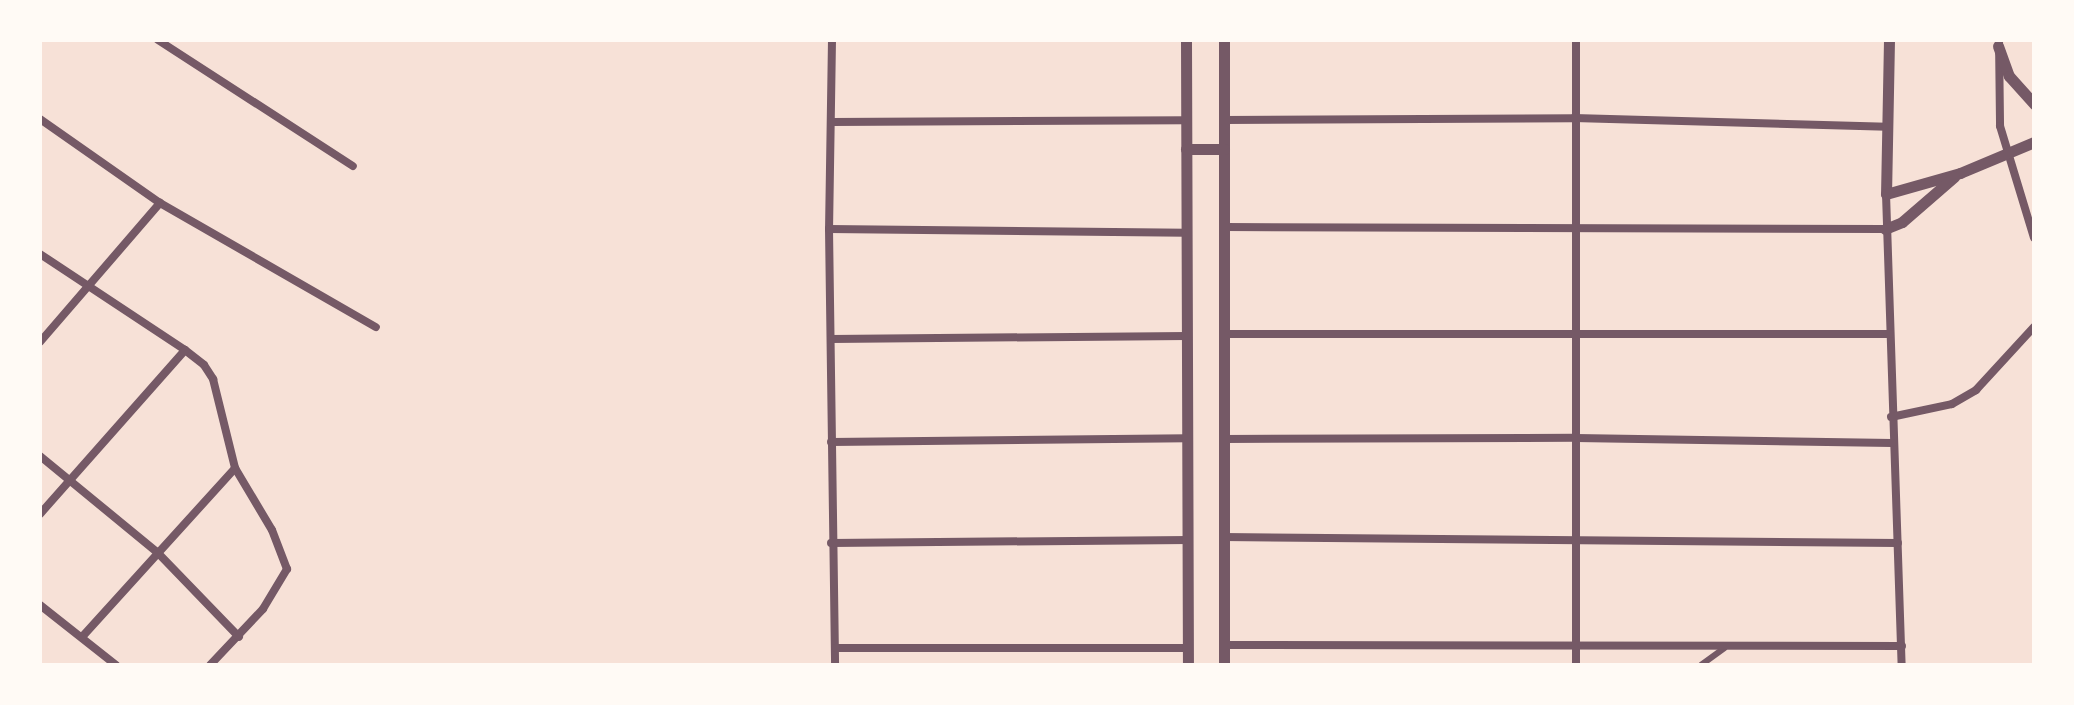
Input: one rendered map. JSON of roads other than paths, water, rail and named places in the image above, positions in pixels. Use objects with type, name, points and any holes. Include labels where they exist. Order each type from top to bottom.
[{"type":"street","points":[[158,40],[353,166]]},
{"type":"street","points":[[832,40],[829,229],[835,665]]},
{"type":"street","points":[[1186,40],[1188,665]]},
{"type":"street","points":[[1224,40],[1224,665]]},
{"type":"street","points":[[1576,40],[1576,665]]},
{"type":"street","points":[[1889,40],[1885,229],[1902,665]]},
{"type":"street","points":[[1998,43],[2009,76],[2034,104]]},
{"type":"street","points":[[1998,43],[1997,97],[2006,153],[2034,238]]},
{"type":"street","points":[[1224,120],[1574,118],[1887,127]]},
{"type":"street","points":[[40,119],[160,203],[376,327]]},
{"type":"street","points":[[831,122],[1186,120]]},
{"type":"street","points":[[1886,194],[1960,173],[2034,142]]},
{"type":"street","points":[[1186,149],[1224,149]]},
{"type":"street","points":[[1225,227],[1885,229],[1902,222],[1960,173]]},
{"type":"street","points":[[40,342],[91,287],[160,203]]},
{"type":"street","points":[[829,229],[1186,233]]},
{"type":"street","points":[[40,254],[185,350],[204,365],[213,379],[235,468],[272,530],[287,569],[263,609],[210,665]]},
{"type":"street","points":[[1891,417],[1952,404],[1976,390],[2034,327]]},
{"type":"street","points":[[1224,334],[1890,334]]},
{"type":"street","points":[[831,339],[1187,336]]},
{"type":"street","points":[[40,514],[185,350]]},
{"type":"street","points":[[831,442],[1187,438]]},
{"type":"street","points":[[1224,439],[1576,438],[1892,443]]},
{"type":"street","points":[[40,456],[71,478],[157,552],[239,637]]},
{"type":"street","points":[[82,637],[235,468]]},
{"type":"street","points":[[1223,537],[1898,543]]},
{"type":"street","points":[[831,543],[1189,540]]},
{"type":"street","points":[[40,605],[116,665]]},
{"type":"street","points":[[1224,645],[1576,648],[1902,646]]},
{"type":"street","points":[[835,648],[1188,648]]},
{"type":"street","points":[[1701,665],[1724,648]]}]
